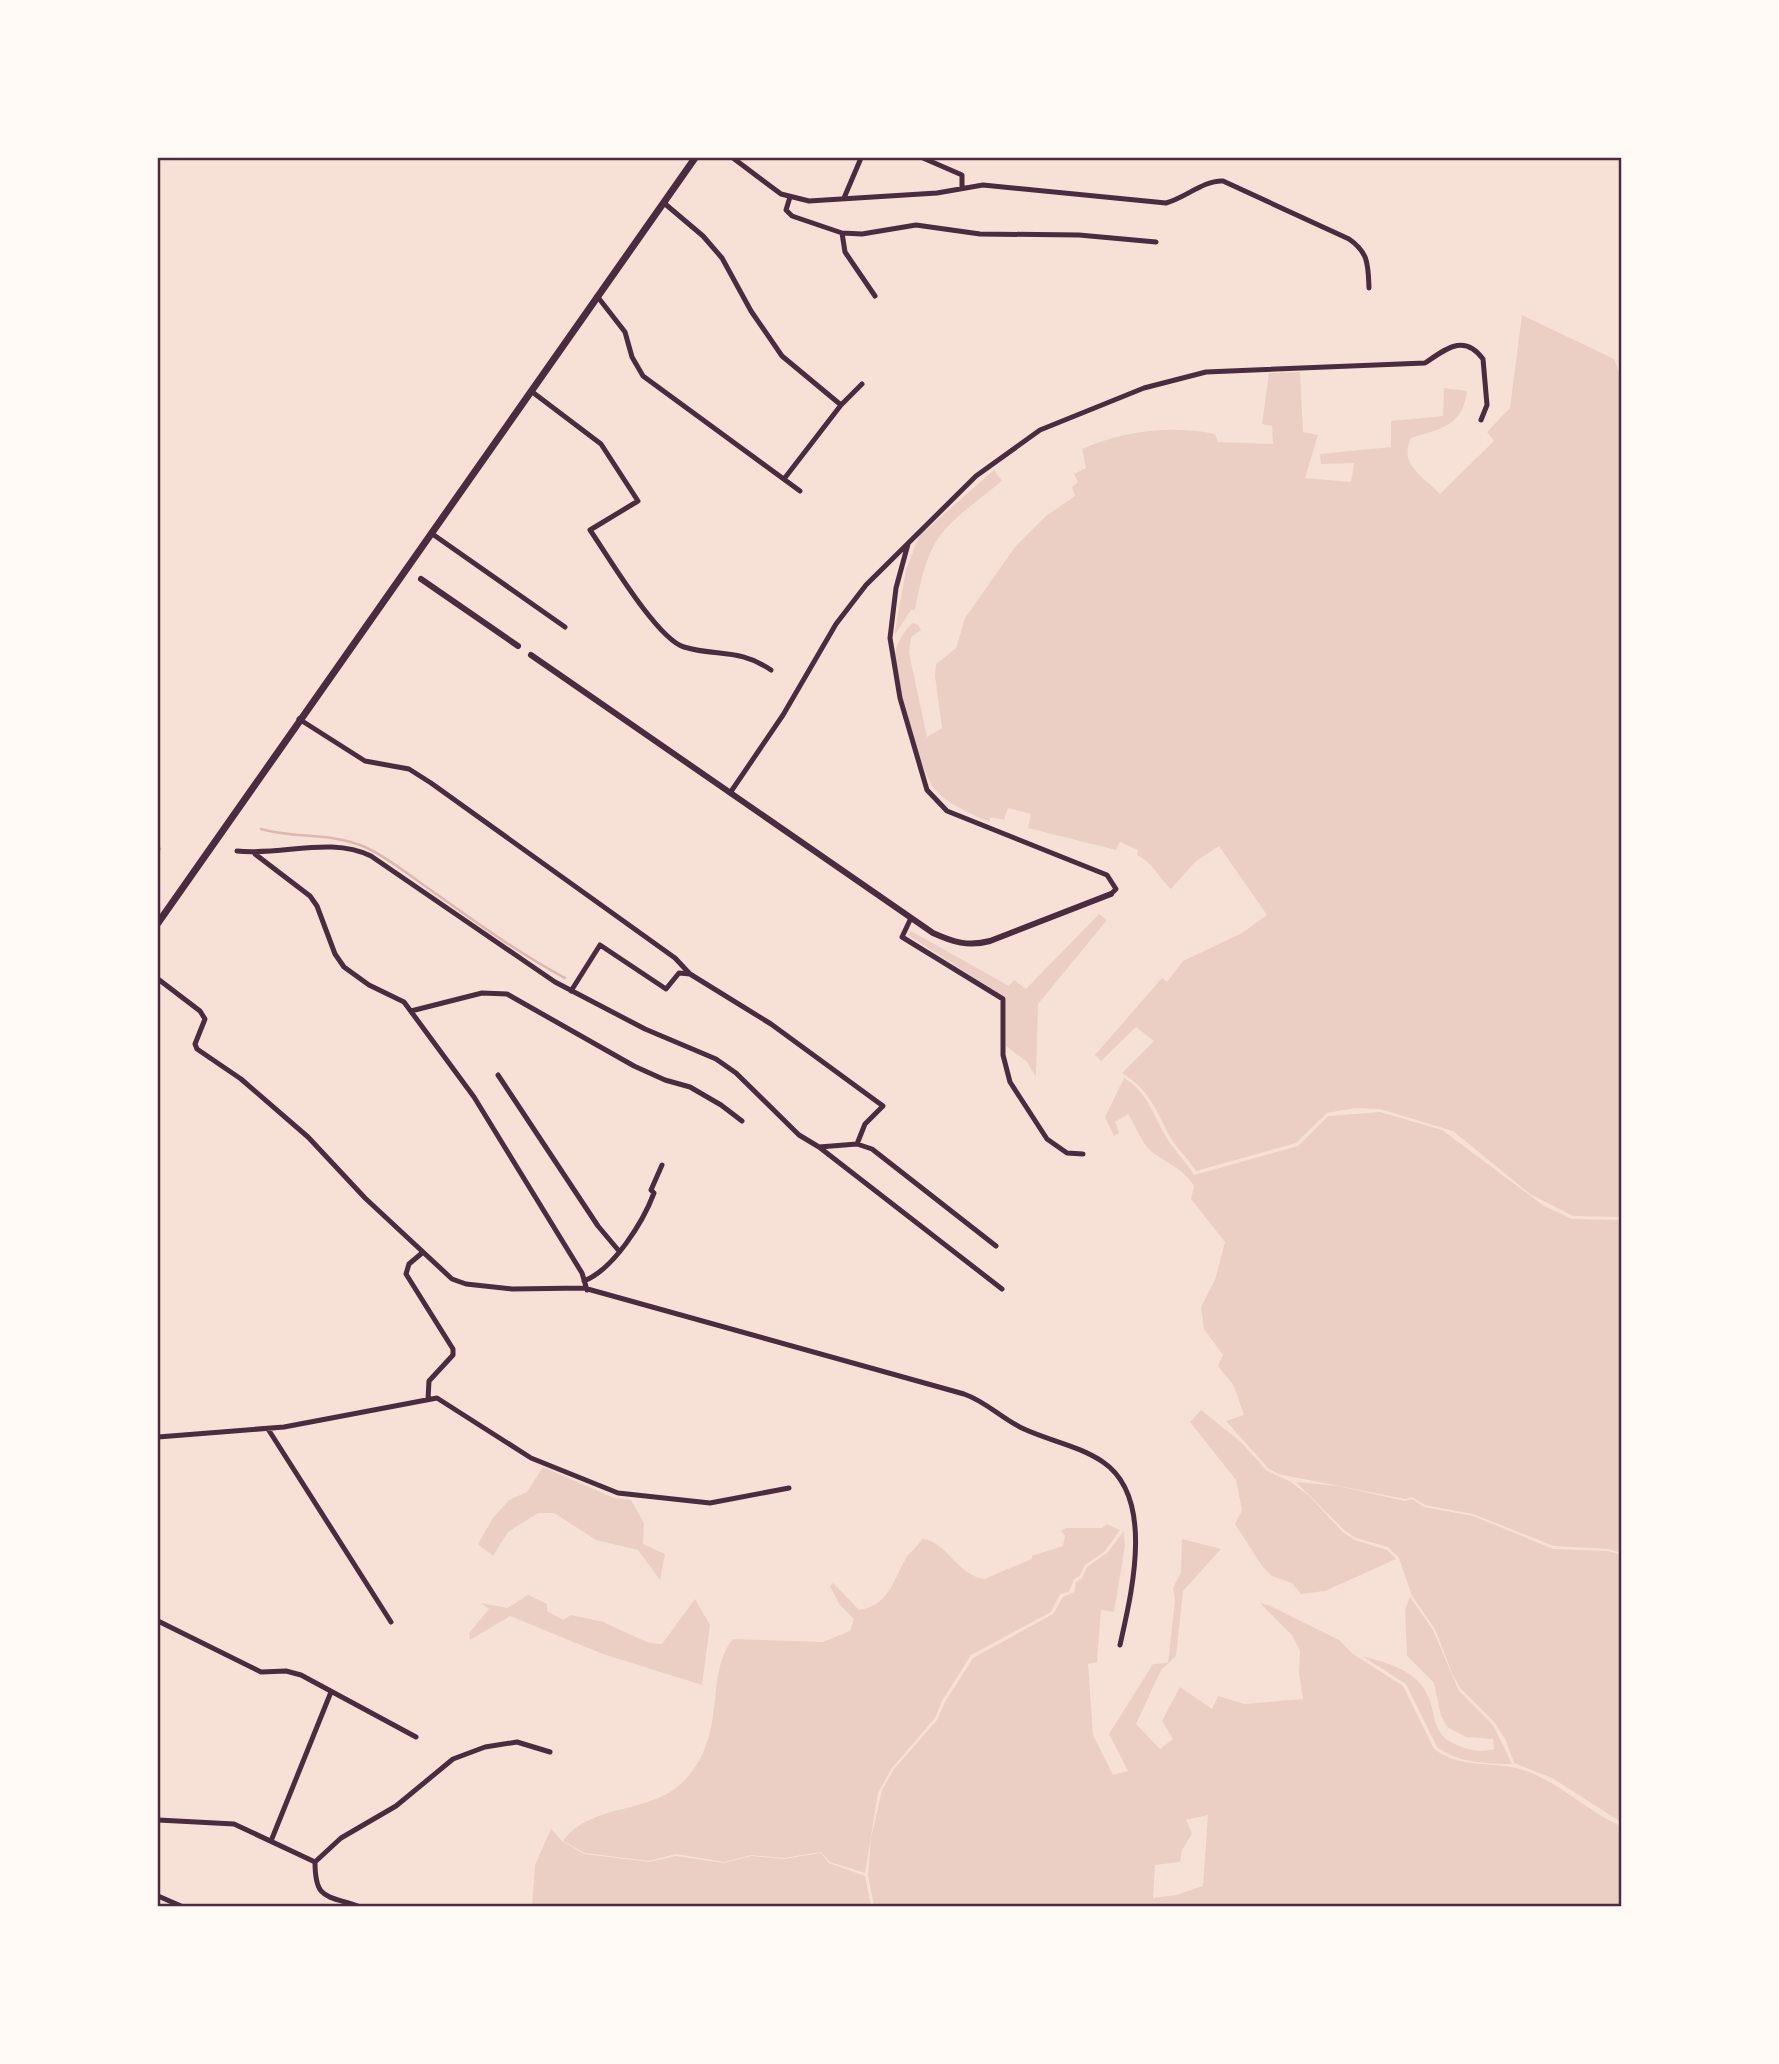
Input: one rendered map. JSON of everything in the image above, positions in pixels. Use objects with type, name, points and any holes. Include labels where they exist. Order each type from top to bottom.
[{"type":"main road","points":[[158,923],[695,158]]},
{"type":"street","points":[[733,158],[781,194],[809,201],[937,192],[962,187],[1011,186],[1166,203],[1182,199],[1214,181],[1223,181],[1349,239],[1363,249],[1368,258],[1369,288]]},
{"type":"street","points":[[844,198],[861,158]]},
{"type":"street","points":[[923,158],[962,175],[962,187]]},
{"type":"street","points":[[790,197],[786,210],[792,216],[842,233],[862,234],[916,225],[980,234],[1079,235],[1156,242]]},
{"type":"street","points":[[664,203],[703,236],[722,258],[751,311],[782,356],[841,405]]},
{"type":"street","points":[[842,233],[845,252],[875,296]]},
{"type":"street","points":[[597,296],[625,332],[632,357],[643,376],[800,491]]},
{"type":"street","points":[[730,793],[783,715],[836,624],[866,585],[976,476],[1040,430],[1144,388],[1195,374],[1228,370],[1425,363],[1454,343],[1466,344],[1483,359],[1487,405],[1481,420]]},
{"type":"street","points":[[784,479],[841,405],[862,383]]},
{"type":"street","points":[[531,391],[601,444],[638,501],[590,530],[662,633],[684,647],[733,652],[755,659],[771,670]]},
{"type":"street","points":[[431,533],[565,627]]},
{"type":"street","points":[[531,655],[911,918],[947,940],[974,946],[1111,894],[1116,889],[1115,884],[1107,875],[947,811],[927,790],[901,698],[890,638],[895,596],[908,544]]},
{"type":"street","points":[[421,579],[518,646]]},
{"type":"street","points":[[299,719],[365,761],[409,769],[431,783],[675,958],[690,974],[771,1024],[883,1106],[865,1124],[857,1144]]},
{"type":"street","points":[[237,851],[333,845],[356,849],[515,957],[571,991],[645,1029],[716,1059],[736,1073],[799,1135],[819,1147],[1002,1289]]},
{"type":"street","points":[[253,852],[310,896],[344,967],[369,985],[397,997],[411,1011],[474,1097],[587,1290]]},
{"type":"street","points":[[911,918],[902,937],[1003,999],[1003,1055],[1010,1082],[1047,1139],[1067,1153],[1083,1154]]},
{"type":"street","points":[[571,991],[600,945],[666,989],[679,973],[690,974]]},
{"type":"street","points":[[158,979],[200,1011],[205,1019],[195,1044],[197,1049],[241,1080],[308,1137],[446,1275],[466,1284],[512,1289],[564,1287],[587,1290],[964,1394],[984,1401],[1024,1429],[1105,1464],[1126,1491],[1135,1539],[1133,1587],[1120,1645]]},
{"type":"street","points":[[411,1011],[482,993],[507,994],[634,1066],[690,1087],[742,1121]]},
{"type":"street","points":[[498,1075],[597,1226],[619,1251]]},
{"type":"street","points":[[819,1147],[857,1144],[872,1149],[996,1246]]},
{"type":"street","points":[[584,1281],[617,1258],[619,1251],[647,1212],[654,1193],[651,1190],[662,1165]]},
{"type":"street","points":[[422,1253],[409,1264],[406,1274],[453,1349],[453,1355],[429,1381],[428,1399]]},
{"type":"street","points":[[158,1437],[268,1429],[428,1399],[445,1401],[531,1458],[618,1493],[710,1503],[789,1488]]},
{"type":"street","points":[[268,1429],[391,1622]]},
{"type":"street","points":[[158,1621],[261,1672],[286,1671],[301,1675],[416,1737]]},
{"type":"street","points":[[271,1841],[331,1692]]},
{"type":"street","points":[[358,1906],[321,1893],[315,1885],[315,1862],[341,1838],[396,1806],[453,1759],[485,1747],[517,1742],[550,1752]]},
{"type":"street","points":[[158,1820],[234,1824],[315,1862]]},
{"type":"street","points":[[158,1896],[181,1906]]},
{"type":"shaded area","points":[[1522,315],[1614,359],[1622,379],[1621,1217],[1573,1216],[1530,1194],[1453,1131],[1380,1109],[1355,1108],[1327,1113],[1296,1143],[1196,1171],[1172,1140],[1145,1093],[1122,1073],[1154,1041],[1136,1027],[1101,1061],[1095,1055],[1162,978],[1167,982],[1183,961],[1242,933],[1267,915],[1219,846],[1196,861],[1171,889],[1143,858],[1137,855],[1138,850],[1120,842],[1116,850],[1028,828],[1031,814],[1008,808],[1004,820],[991,817],[989,822],[945,799],[928,778],[909,724],[896,669],[895,652],[898,643],[913,623],[918,625],[921,630],[911,637],[909,653],[927,737],[942,728],[935,676],[936,664],[956,648],[965,618],[1015,547],[1046,516],[1075,496],[1072,487],[1078,482],[1074,474],[1086,468],[1082,449],[1130,434],[1164,430],[1215,434],[1218,442],[1273,444],[1272,426],[1262,424],[1269,373],[1300,372],[1303,432],[1318,435],[1305,478],[1351,482],[1354,463],[1321,464],[1320,454],[1391,447],[1391,421],[1443,416],[1444,388],[1467,391],[1465,403],[1455,419],[1440,428],[1411,438],[1408,447],[1408,455],[1414,469],[1440,494],[1494,441],[1487,432],[1510,408]]},
{"type":"shaded area","points":[[994,470],[1002,481],[941,534],[926,563],[915,610],[911,610],[894,636],[906,570],[919,536]]},
{"type":"shaded area","points":[[1099,914],[1107,920],[1038,1004],[1036,1077],[1027,1062],[1006,1046],[1006,998],[908,935],[911,931],[1009,986],[1014,980],[1026,989]]},
{"type":"shaded area","points":[[1124,1078],[1145,1098],[1168,1140],[1194,1175],[1298,1146],[1328,1116],[1380,1112],[1442,1130],[1544,1206],[1572,1219],[1621,1220],[1621,1553],[1608,1549],[1554,1546],[1473,1514],[1425,1505],[1412,1497],[1405,1499],[1278,1474],[1268,1468],[1226,1421],[1244,1415],[1234,1386],[1218,1366],[1223,1355],[1204,1329],[1201,1307],[1215,1280],[1225,1242],[1191,1199],[1194,1186],[1180,1170],[1148,1149],[1128,1114],[1115,1122],[1119,1133],[1114,1136],[1105,1117]]},
{"type":"shaded area","points":[[1201,1410],[1241,1442],[1266,1470],[1291,1482],[1309,1496],[1344,1533],[1355,1540],[1387,1550],[1396,1559],[1325,1591],[1301,1594],[1292,1583],[1272,1576],[1262,1566],[1235,1524],[1242,1510],[1236,1480],[1190,1422]]},
{"type":"shaded area","points":[[543,1467],[614,1498],[631,1500],[644,1523],[643,1544],[665,1554],[660,1580],[638,1550],[596,1540],[554,1513],[538,1513],[508,1532],[493,1556],[478,1544],[493,1518],[509,1500],[527,1492]]},
{"type":"shaded area","points":[[1296,1482],[1338,1486],[1405,1501],[1412,1499],[1424,1507],[1473,1516],[1553,1549],[1608,1551],[1621,1555],[1621,1822],[1552,1778],[1514,1763],[1506,1741],[1495,1723],[1461,1689],[1452,1673],[1435,1629],[1412,1596],[1399,1558],[1388,1547],[1356,1538],[1345,1531]]},
{"type":"shaded area","points":[[1107,1524],[1120,1530],[1105,1551],[1085,1565],[1080,1576],[1074,1579],[1069,1592],[1060,1594],[1051,1612],[971,1655],[942,1701],[935,1718],[892,1768],[878,1793],[865,1873],[830,1862],[821,1852],[784,1858],[751,1855],[724,1862],[676,1854],[649,1861],[585,1853],[563,1841],[576,1828],[590,1820],[657,1799],[686,1779],[699,1761],[707,1742],[719,1670],[733,1639],[823,1642],[850,1631],[854,1619],[839,1604],[830,1586],[833,1583],[859,1610],[877,1603],[888,1592],[907,1557],[922,1539],[938,1545],[965,1571],[984,1579],[1032,1559],[1032,1556],[1063,1546],[1065,1536],[1061,1531],[1066,1528],[1102,1528]]},
{"type":"shaded area","points":[[1124,1531],[1125,1546],[1114,1612],[1101,1610],[1097,1662],[1088,1664],[1093,1735],[1113,1775],[1128,1771],[1109,1734],[1153,1664],[1168,1663],[1175,1600],[1173,1588],[1181,1572],[1182,1539],[1221,1549],[1183,1591],[1176,1656],[1161,1670],[1136,1724],[1160,1749],[1173,1739],[1162,1721],[1180,1687],[1212,1709],[1218,1696],[1245,1704],[1303,1699],[1299,1673],[1300,1651],[1292,1635],[1260,1603],[1268,1605],[1339,1640],[1353,1654],[1403,1686],[1434,1749],[1445,1756],[1467,1762],[1512,1767],[1536,1775],[1621,1826],[1621,1906],[874,1906],[868,1875],[871,1838],[882,1790],[894,1769],[937,1720],[945,1702],[973,1658],[1053,1614],[1063,1597],[1074,1592],[1076,1582],[1082,1578],[1087,1567],[1107,1553]],"holes":[[[1208,1815],[1203,1886],[1176,1895],[1153,1898],[1155,1865],[1180,1862],[1182,1850],[1192,1834],[1186,1820]]]},
{"type":"shaded area","points":[[528,1595],[547,1604],[547,1611],[563,1620],[571,1615],[603,1622],[649,1643],[662,1644],[695,1599],[710,1625],[702,1685],[603,1654],[510,1616],[470,1640],[469,1633],[489,1609],[481,1603],[507,1608]]},
{"type":"shaded area","points":[[1410,1597],[1433,1630],[1459,1691],[1493,1725],[1512,1764],[1463,1759],[1437,1747],[1406,1684],[1362,1656],[1395,1667],[1417,1680],[1428,1696],[1438,1729],[1451,1742],[1473,1750],[1494,1749],[1493,1739],[1466,1737],[1447,1727],[1441,1716],[1434,1683],[1407,1656],[1405,1610]]},
{"type":"shaded area","points":[[551,1829],[562,1841],[584,1854],[649,1862],[676,1856],[724,1863],[751,1856],[784,1859],[821,1853],[829,1863],[865,1876],[871,1906],[532,1906],[535,1865]]},
{"type":"waterway","points":[[261,829],[339,839],[374,851],[514,948],[565,978]]}]
